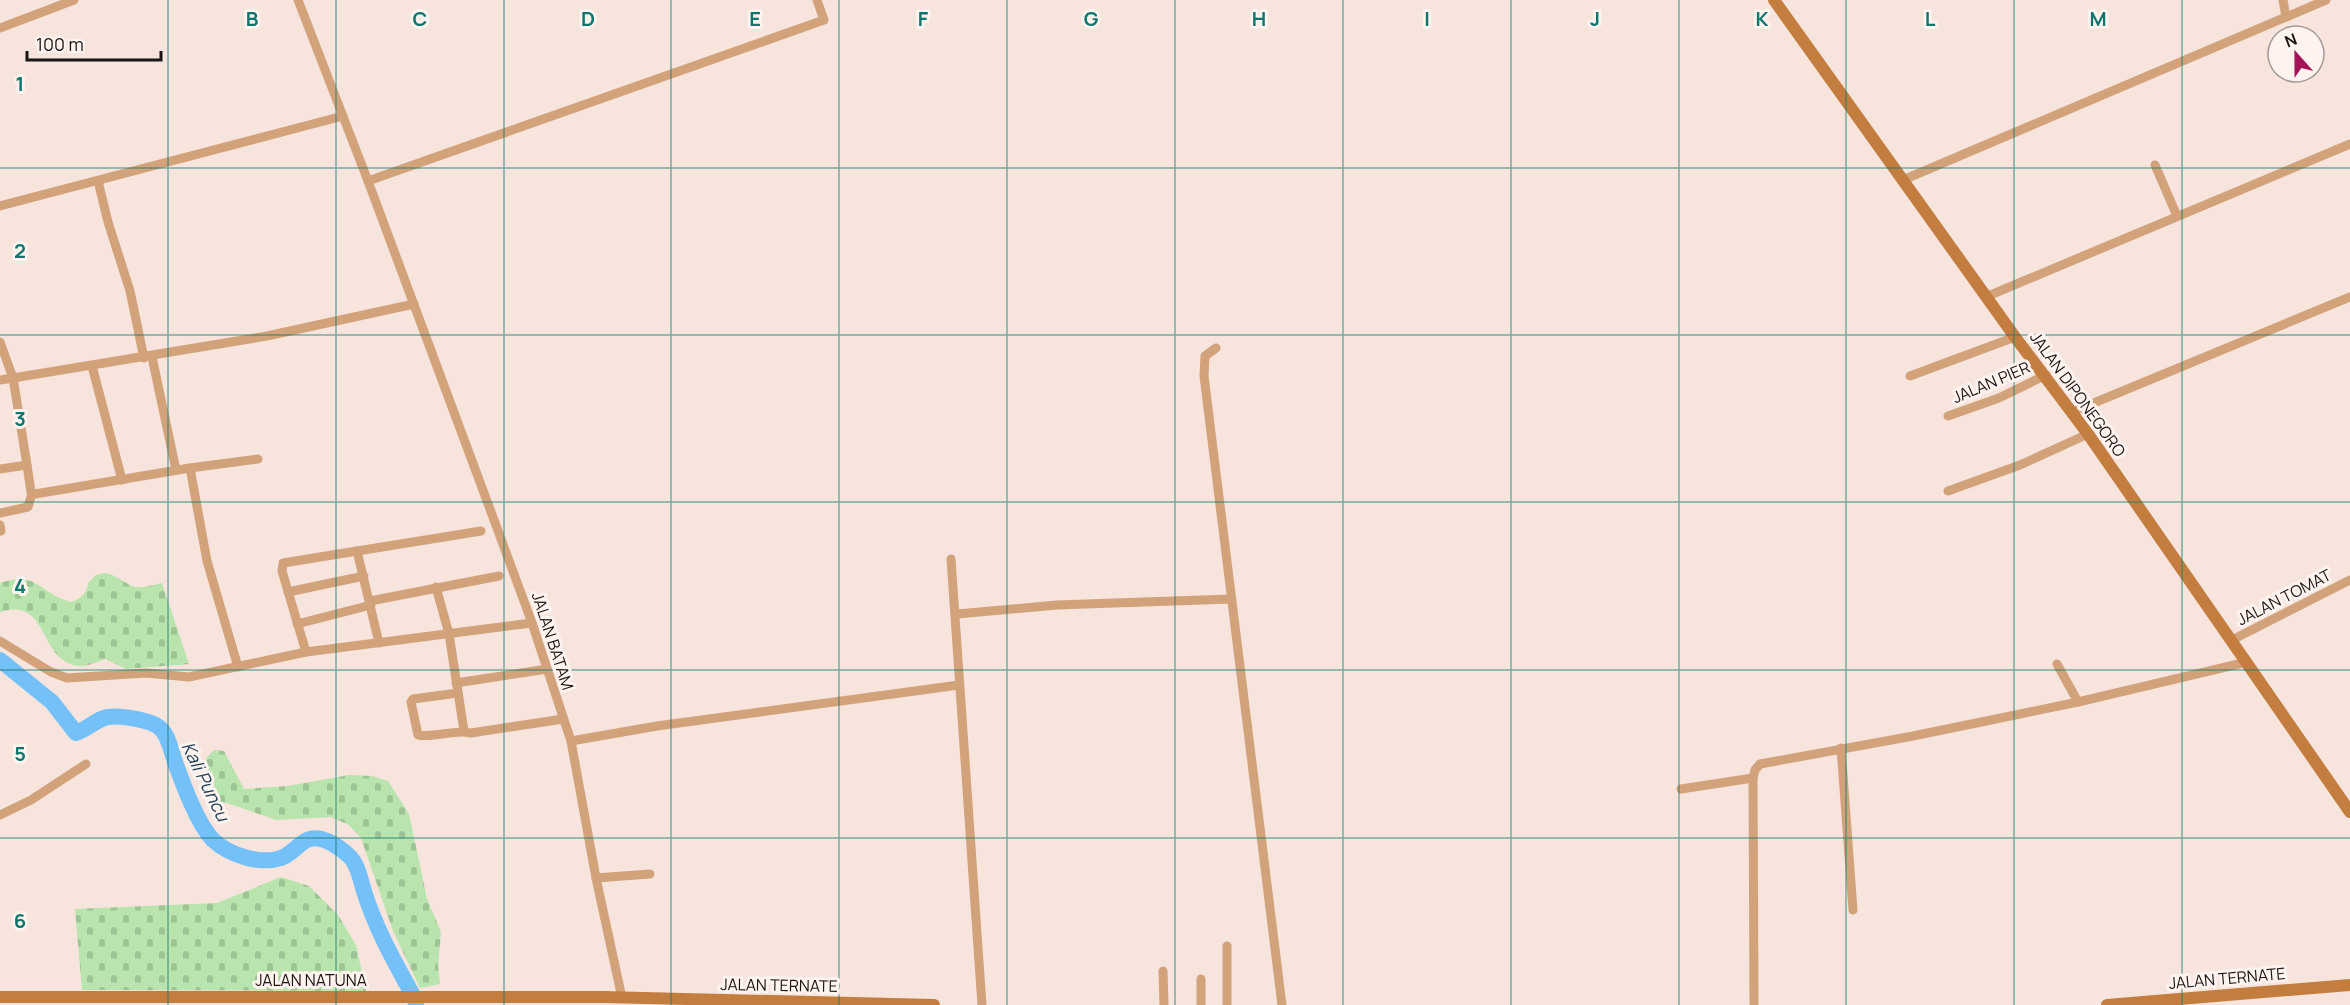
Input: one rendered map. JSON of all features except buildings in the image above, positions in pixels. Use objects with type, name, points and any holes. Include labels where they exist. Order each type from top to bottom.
[{"type":"street","points":[[0,28],[74,0]]},
{"type":"street","name":"JALAN BATAM","points":[[298,0],[483,490],[532,623],[571,741],[596,878],[622,998]]},
{"type":"street","points":[[368,181],[824,20],[817,0]]},
{"type":"street","name":"JALAN DIPONEGORO","points":[[1774,0],[1988,296],[2015,337],[2046,375],[2088,434],[2350,812]]},
{"type":"street","points":[[2283,0],[2286,17]]},
{"type":"street","points":[[1903,180],[2326,0]]},
{"type":"street","points":[[0,206],[343,116]]},
{"type":"street","points":[[1988,296],[2350,144]]},
{"type":"street","points":[[2155,165],[2177,216]]},
{"type":"street","points":[[98,181],[108,222],[130,291],[176,470]]},
{"type":"street","points":[[2072,412],[2350,297]]},
{"type":"street","points":[[0,380],[148,358],[320,326],[414,304]]},
{"type":"street","points":[[1910,376],[2015,337]]},
{"type":"street","points":[[0,342],[13,378],[32,493],[28,507],[0,513]]},
{"type":"street","points":[[1216,348],[1205,356],[1204,376],[1282,1005]]},
{"type":"street","points":[[92,366],[122,480]]},
{"type":"street","name":"JALAN PIER","points":[[1948,416],[1999,398],[2046,375]]},
{"type":"street","points":[[1948,491],[2020,465],[2088,434]]},
{"type":"street","points":[[32,493],[39,494],[176,470],[258,459]]},
{"type":"street","points":[[0,469],[27,465]]},
{"type":"street","points":[[190,468],[207,561],[238,667]]},
{"type":"street","points":[[0,525],[1,531]]},
{"type":"street","points":[[306,652],[282,572],[283,563],[481,531]]},
{"type":"street","points":[[357,551],[379,643]]},
{"type":"street","points":[[951,559],[957,614],[959,685],[982,1005]]},
{"type":"street","points":[[288,592],[364,576]]},
{"type":"street","points":[[297,624],[436,587],[499,576]]},
{"type":"street","name":"JALAN TOMAT","points":[[2232,640],[2350,580]]},
{"type":"street","points":[[436,587],[449,634],[464,731]]},
{"type":"street","points":[[957,614],[1057,605],[1231,599]]},
{"type":"street","points":[[0,641],[55,674],[76,679],[146,673],[189,676],[306,652],[532,623]]},
{"type":"street","points":[[1754,1005],[1753,778],[1757,766],[1764,762],[1913,736],[2078,702],[2247,662]]},
{"type":"street","points":[[2057,664],[2078,702]]},
{"type":"street","points":[[547,669],[414,698],[411,702],[417,732],[420,736],[464,731],[471,733],[563,719]]},
{"type":"street","points":[[571,741],[657,726],[959,685]]},
{"type":"street","points":[[1841,748],[1853,909]]},
{"type":"street","points":[[0,814],[31,800],[86,764]]},
{"type":"street","points":[[1680,789],[1753,778]]},
{"type":"street","points":[[596,878],[650,874]]},
{"type":"street","points":[[1227,946],[1227,1005]]},
{"type":"street","points":[[1163,971],[1164,1005]]},
{"type":"street","points":[[1201,979],[1202,1005]]},
{"type":"street","name":"JALAN TERNATE","points":[[2107,1005],[2240,1000],[2350,985]]},
{"type":"street","name":"JALAN NATUNA","points":[[0,998],[622,998]]},
{"type":"street","name":"JALAN TERNATE","points":[[622,998],[934,1005]]},
{"type":"green space","points":[[105,573],[136,587],[162,583],[189,664],[126,669],[105,659],[78,666],[65,661],[56,653],[36,620],[28,613],[16,609],[0,612],[0,583],[13,580],[32,582],[71,602],[83,595],[88,583],[96,575]]},
{"type":"green space","points":[[214,750],[224,751],[244,789],[288,786],[349,775],[372,776],[388,781],[409,814],[427,899],[441,932],[438,965],[440,984],[420,988],[393,931],[361,838],[349,825],[331,817],[276,820],[205,798],[201,772]]},
{"type":"green space","points":[[281,877],[309,886],[338,915],[356,945],[366,991],[82,990],[75,909],[217,903]]},
{"type":"waterway","name":"Kali Puncu","points":[[0,660],[52,702],[76,733],[108,717],[144,721],[161,729],[168,740],[186,792],[201,824],[213,840],[227,850],[254,859],[273,860],[285,857],[307,840],[318,839],[329,842],[344,852],[356,866],[373,917],[416,1005]]}]
